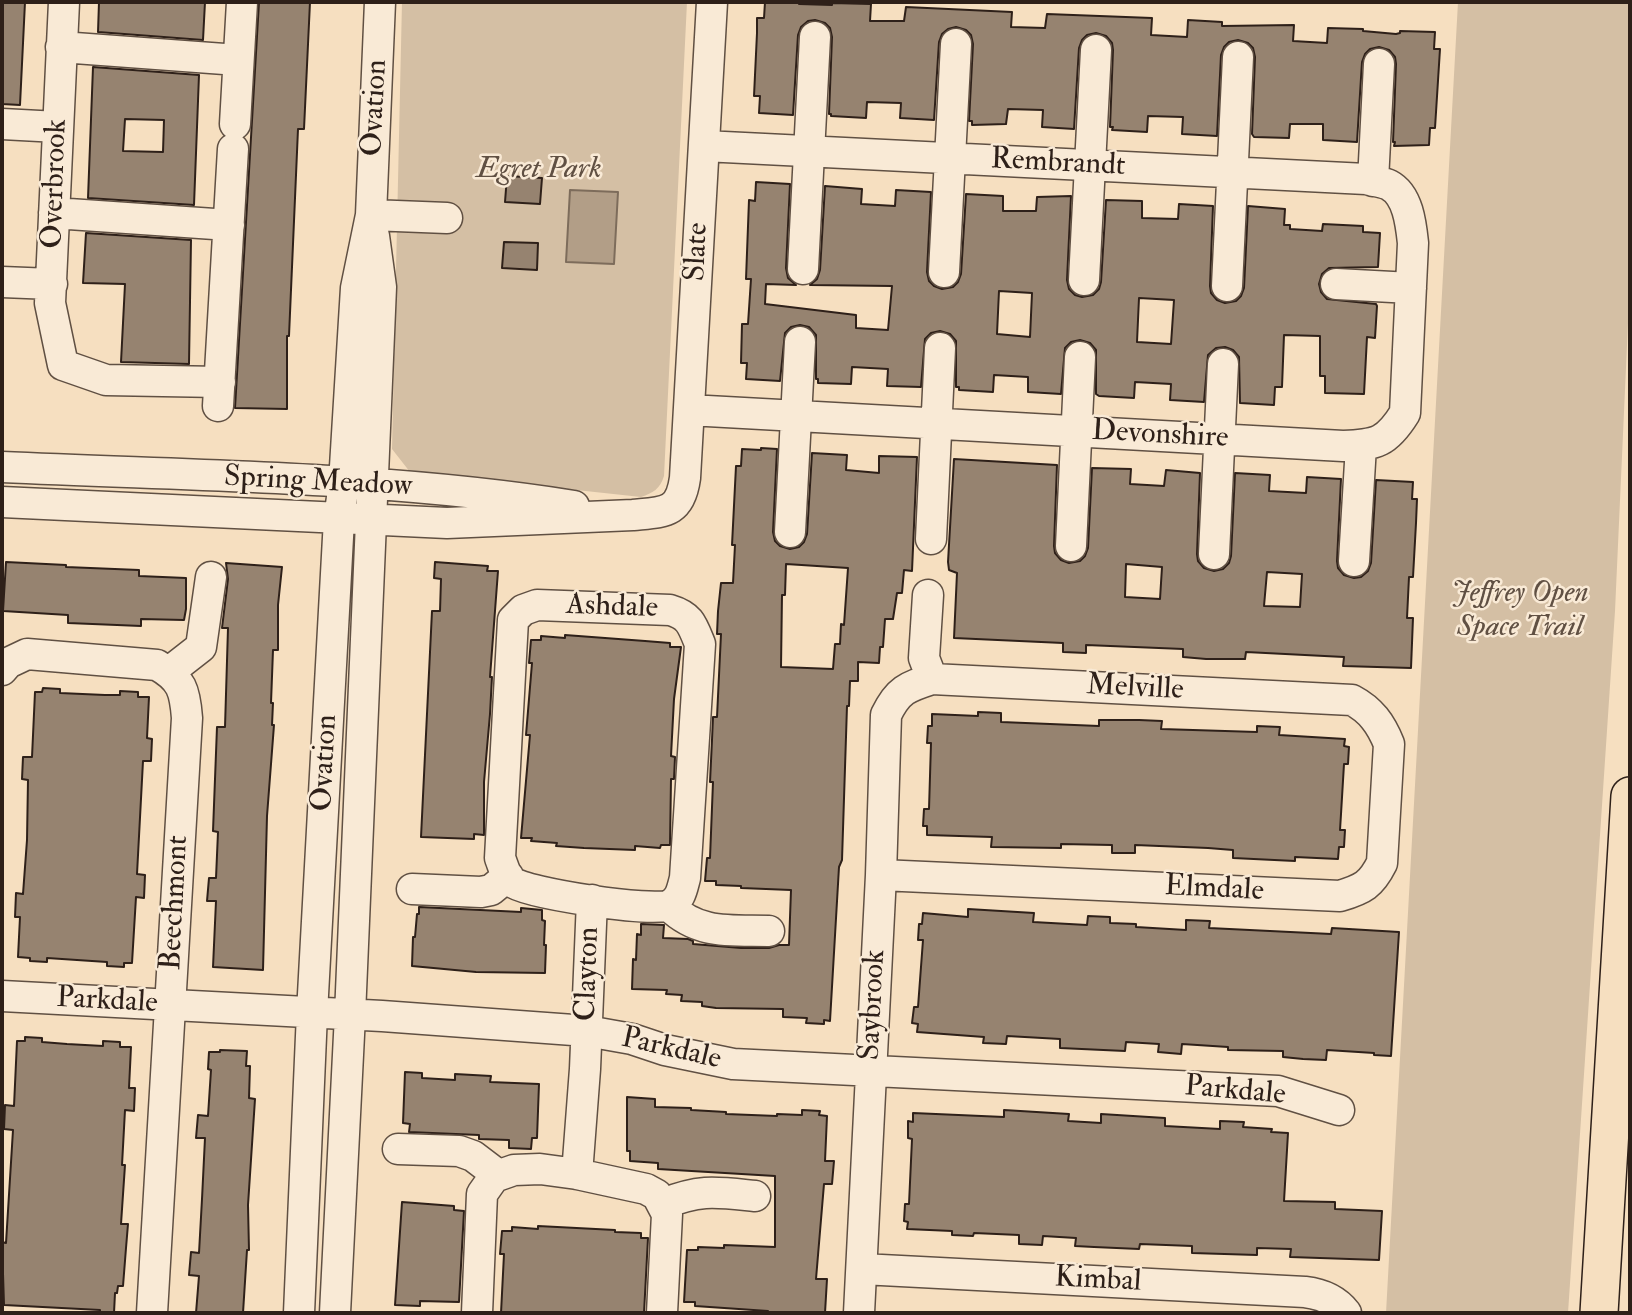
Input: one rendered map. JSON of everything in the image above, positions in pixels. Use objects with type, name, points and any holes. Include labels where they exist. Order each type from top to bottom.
[{"type":"main road","points":[[1599,1313],[1630,796]]},
{"type":"street","name":"Overbrook","points":[[64,2],[50,303],[63,365],[106,380],[219,394],[229,225]]},
{"type":"street","points":[[54,213],[229,225],[242,2]]},
{"type":"street","name":"Ovation","points":[[335,1313],[372,520],[358,483],[356,288],[371,215],[380,2]]},
{"type":"street","name":"Slate","points":[[679,502],[685,478],[712,2]]},
{"type":"street","points":[[803,269],[815,37]]},
{"type":"street","points":[[944,272],[956,44]]},
{"type":"street","points":[[61,47],[239,60]]},
{"type":"street","points":[[1084,279],[1096,50]]},
{"type":"street","points":[[1227,286],[1238,57]]},
{"type":"street","points":[[1373,181],[1379,64]]},
{"type":"street","points":[[2,124],[58,127]]},
{"type":"street","name":"Rembrandt","points":[[704,146],[1373,181],[1390,185],[1404,202]]},
{"type":"street","name":"Devonshire","points":[[689,410],[1361,446],[1377,443],[1396,427],[1405,413],[1413,243],[1404,202]]},
{"type":"street","points":[[371,215],[447,218]]},
{"type":"street","points":[[2,282],[52,284]]},
{"type":"street","points":[[1336,284],[1411,288]]},
{"type":"street","points":[[790,532],[800,342]]},
{"type":"street","points":[[931,539],[940,348]]},
{"type":"street","points":[[1071,545],[1080,357]]},
{"type":"street","points":[[1213,554],[1223,364]]},
{"type":"street","points":[[1354,561],[1361,446]]},
{"type":"street","name":"Spring Meadow","points":[[2,467],[358,483],[514,497],[633,515]]},
{"type":"street","name":"Ovation","points":[[299,1313],[312,1013],[339,519],[358,483]]},
{"type":"street","name":"Spring Meadow","points":[[2,502],[446,523],[633,515],[663,512],[679,502]]},
{"type":"street","points":[[4,663],[27,654],[157,665],[169,672],[201,647],[211,577]]},
{"type":"street","points":[[928,595],[924,658],[932,679]]},
{"type":"street","name":"Ashdale","points":[[508,876],[500,858],[513,620],[523,610],[537,605],[670,610],[685,615],[694,628],[699,644],[685,878],[681,895],[669,906]]},
{"type":"street","name":"Beechmont","points":[[152,1313],[187,718],[185,692],[169,672]]},
{"type":"street","name":"Melville","points":[[894,698],[911,686],[932,679],[1352,700],[1375,717]]},
{"type":"street","name":"Saybrook","points":[[859,1313],[881,875],[886,715],[894,698]]},
{"type":"street","name":"Elmdale","points":[[881,875],[1340,895],[1360,890],[1374,878],[1382,863],[1389,744],[1384,729],[1375,717]]},
{"type":"street","points":[[412,889],[481,892],[491,890],[508,876],[512,882],[531,890],[650,908],[669,906],[683,919],[715,930],[769,931]]},
{"type":"street","name":"Clayton","points":[[578,1174],[592,900]]},
{"type":"street","name":"Parkdale","points":[[2,996],[587,1031],[733,1064],[1278,1091],[1339,1110]]},
{"type":"street","points":[[398,1149],[459,1151],[473,1156],[499,1175]]},
{"type":"street","points":[[477,1313],[482,1194],[494,1177],[514,1170],[540,1169],[578,1174],[646,1189],[657,1195],[667,1214],[662,1313]]},
{"type":"street","points":[[663,1204],[704,1191],[755,1196]]},
{"type":"street","name":"Kimbal","points":[[862,1269],[1305,1292],[1317,1293],[1339,1307]]},
{"type":"green space","name":"Egret Park","points":[[402,2],[687,2],[664,476],[656,490],[649,494],[641,497],[410,472],[392,449]]},
{"type":"green space","name":"Jeffrey Open Space Trail","points":[[1458,2],[1630,2],[1630,279],[1615,611],[1568,1313],[1386,1313]]},
{"type":"shaded area","points":[[570,190],[618,192],[614,264],[566,262]]},
{"type":"building","points":[[2,2],[25,2],[20,105],[2,104]]},
{"type":"building","points":[[99,2],[205,2],[203,40],[98,32]]},
{"type":"building","points":[[259,2],[310,2],[304,129],[298,129],[287,336],[287,409],[235,408]]},
{"type":"building","points":[[765,2],[871,4],[870,21],[904,21],[906,7],[1012,12],[1011,27],[1045,28],[1047,14],[1152,18],[1151,35],[1187,37],[1188,20],[1222,22],[1222,26],[1294,25],[1293,41],[1327,43],[1328,28],[1396,34],[1400,31],[1435,32],[1434,49],[1440,49],[1435,128],[1430,128],[1429,145],[1394,146],[1395,57],[1389,50],[1379,47],[1370,49],[1362,62],[1357,142],[1323,140],[1323,124],[1290,124],[1289,138],[1254,137],[1255,57],[1253,48],[1248,43],[1238,40],[1229,42],[1221,55],[1217,136],[1182,134],[1183,117],[1148,116],[1147,132],[1112,130],[1112,43],[1106,36],[1096,33],[1087,35],[1079,48],[1074,129],[1042,127],[1043,110],[1008,109],[1006,124],[972,125],[972,121],[969,121],[973,44],[971,35],[966,30],[956,27],[942,34],[939,42],[934,120],[900,118],[901,103],[867,102],[866,118],[831,116],[832,37],[830,28],[825,23],[815,20],[808,21],[801,27],[798,35],[793,115],[759,113],[760,96],[754,96],[757,18],[764,18]]},
{"type":"building","points":[[93,67],[199,75],[194,205],[88,198]],"holes":[[[125,119],[164,120],[163,152],[123,151]]]},
{"type":"building","points":[[507,176],[542,178],[540,204],[505,202]]},
{"type":"building","points":[[756,182],[790,184],[786,268],[788,278],[796,285],[766,284],[765,304],[856,315],[856,328],[888,330],[892,286],[810,285],[817,279],[820,270],[825,186],[862,189],[861,204],[895,206],[896,190],[931,192],[927,272],[929,281],[942,289],[953,287],[961,274],[966,194],[1003,196],[1003,211],[1036,211],[1037,197],[1071,196],[1067,280],[1069,289],[1082,297],[1093,295],[1101,282],[1106,200],[1142,201],[1142,218],[1178,219],[1179,204],[1213,206],[1210,286],[1211,293],[1217,300],[1225,303],[1236,301],[1244,288],[1248,206],[1285,209],[1284,225],[1290,225],[1290,229],[1322,231],[1323,224],[1363,226],[1363,232],[1380,233],[1378,267],[1329,268],[1322,274],[1319,284],[1327,299],[1377,306],[1375,338],[1367,337],[1364,394],[1325,393],[1325,376],[1320,376],[1320,336],[1284,335],[1282,387],[1275,387],[1274,405],[1240,403],[1239,357],[1233,350],[1225,347],[1216,348],[1208,355],[1204,402],[1170,400],[1171,384],[1135,382],[1134,398],[1099,396],[1096,394],[1096,350],[1090,343],[1080,340],[1071,342],[1065,348],[1061,394],[1028,392],[1028,377],[994,375],[993,392],[959,390],[959,387],[956,387],[956,341],[950,334],[940,331],[931,333],[925,339],[921,387],[887,386],[888,369],[852,367],[851,384],[818,383],[816,335],[809,327],[800,325],[791,327],[785,333],[780,381],[746,379],[747,363],[741,363],[742,324],[748,324],[751,279],[746,279],[749,200],[755,201]],"holes":[[[999,291],[1032,293],[1030,337],[997,334]],[[1139,298],[1174,300],[1171,344],[1137,342]]]},
{"type":"building","points":[[86,233],[191,240],[189,364],[121,362],[125,284],[83,283]]},
{"type":"building","points":[[504,242],[538,243],[537,270],[502,268]]},
{"type":"building","points":[[742,449],[777,449],[773,532],[775,541],[780,546],[790,549],[799,547],[807,534],[812,453],[847,455],[846,470],[879,473],[879,456],[917,457],[912,571],[904,570],[902,593],[897,593],[893,619],[885,619],[879,663],[858,662],[858,681],[850,681],[842,860],[839,867],[830,1021],[824,1020],[824,1024],[806,1023],[807,1018],[783,1017],[783,1009],[716,1008],[702,1006],[702,1002],[681,1001],[682,995],[666,994],[667,990],[632,989],[633,959],[636,960],[637,934],[641,935],[641,924],[664,925],[663,938],[688,939],[693,941],[693,944],[741,948],[789,945],[791,890],[741,888],[705,881],[707,858],[710,858],[713,717],[717,717],[721,634],[717,634],[718,611],[721,583],[733,583],[736,466],[741,466]],"holes":[[[786,564],[848,568],[844,625],[841,624],[840,644],[835,644],[833,669],[781,667],[782,595],[785,595]]]},
{"type":"building","points":[[954,459],[1057,465],[1054,546],[1055,553],[1061,560],[1069,563],[1080,561],[1088,548],[1092,468],[1131,469],[1130,484],[1164,486],[1166,470],[1200,473],[1198,561],[1204,568],[1214,571],[1223,569],[1231,556],[1235,473],[1270,475],[1269,491],[1306,493],[1307,477],[1341,479],[1337,561],[1338,568],[1344,575],[1354,578],[1361,577],[1368,571],[1371,563],[1376,480],[1413,482],[1412,499],[1417,499],[1416,523],[1413,577],[1409,577],[1407,618],[1413,618],[1411,668],[1343,666],[1344,657],[1246,652],[1245,659],[1206,659],[1183,657],[1183,649],[1086,645],[1086,653],[1063,652],[1063,643],[954,638],[957,573],[949,570]],"holes":[[[1126,564],[1162,567],[1160,599],[1125,597]],[[1267,572],[1302,574],[1300,607],[1264,606]]]},
{"type":"building","points":[[6,562],[139,570],[139,576],[186,578],[184,620],[141,619],[141,626],[68,623],[68,615],[3,611]]},
{"type":"building","points":[[435,562],[488,566],[487,571],[498,571],[484,782],[484,835],[474,834],[474,839],[421,837],[432,611],[440,611],[441,579],[434,578]]},
{"type":"building","points":[[226,563],[282,567],[278,605],[278,650],[273,650],[271,703],[274,725],[267,816],[263,970],[213,967],[216,901],[207,901],[209,878],[216,878],[218,832],[213,831],[217,727],[225,727],[228,628],[222,628],[228,579]]},
{"type":"building","points":[[565,635],[670,643],[670,647],[681,647],[674,699],[671,756],[675,757],[674,779],[671,779],[670,845],[661,845],[660,848],[635,846],[635,850],[584,848],[556,846],[557,843],[521,838],[530,735],[526,735],[532,663],[529,663],[531,640],[541,640],[541,636],[565,638]]},
{"type":"building","points":[[43,688],[60,689],[60,693],[105,695],[120,695],[120,691],[138,692],[138,697],[149,697],[147,738],[152,739],[151,761],[143,761],[137,874],[145,875],[144,898],[136,897],[132,963],[124,963],[124,967],[107,966],[107,962],[47,958],[47,962],[18,957],[20,917],[15,917],[16,893],[23,894],[27,840],[28,780],[22,779],[23,757],[32,757],[35,692],[42,692]]},
{"type":"building","points":[[978,712],[1001,713],[1001,722],[1099,726],[1099,720],[1162,721],[1161,729],[1257,732],[1257,726],[1280,727],[1279,735],[1345,739],[1344,746],[1349,747],[1348,764],[1344,764],[1340,830],[1345,830],[1344,847],[1339,847],[1338,859],[1295,857],[1295,861],[1233,858],[1233,850],[1208,848],[1135,845],[1135,853],[1112,853],[1112,845],[1061,844],[1061,848],[991,847],[992,837],[927,835],[927,826],[923,826],[924,809],[929,809],[931,743],[927,743],[932,714],[978,716]]},
{"type":"building","points":[[419,907],[521,912],[521,908],[542,910],[542,920],[545,921],[545,973],[476,972],[412,966],[413,937]]},
{"type":"building","points":[[968,909],[1034,913],[1033,922],[1087,925],[1088,916],[1110,917],[1110,923],[1136,924],[1136,927],[1186,930],[1186,920],[1210,921],[1209,928],[1331,934],[1332,928],[1399,932],[1391,1056],[1327,1050],[1326,1060],[1303,1059],[1283,1057],[1283,1051],[1228,1050],[1228,1047],[1182,1044],[1181,1054],[1158,1052],[1159,1044],[1126,1042],[1125,1051],[1060,1048],[1060,1039],[1007,1036],[1006,1044],[983,1043],[984,1037],[917,1032],[918,1024],[912,1023],[914,1007],[918,1007],[923,940],[918,940],[923,913],[968,917]]},
{"type":"building","points":[[25,1037],[42,1038],[42,1042],[103,1046],[103,1041],[120,1042],[120,1047],[131,1047],[129,1088],[135,1088],[134,1111],[125,1110],[121,1224],[128,1224],[123,1286],[118,1286],[115,1293],[114,1313],[4,1305],[2,1242],[6,1243],[13,1130],[4,1129],[5,1105],[14,1106],[17,1041],[25,1041]]},
{"type":"building","points":[[247,1051],[246,1066],[250,1066],[249,1098],[255,1099],[248,1205],[249,1250],[243,1313],[196,1313],[199,1276],[189,1275],[191,1252],[199,1253],[205,1138],[196,1138],[198,1115],[208,1116],[211,1070],[208,1069],[209,1052]]},
{"type":"building","points":[[405,1072],[422,1073],[422,1078],[455,1080],[455,1074],[491,1076],[490,1082],[539,1084],[537,1138],[532,1138],[531,1149],[509,1148],[509,1140],[479,1139],[479,1135],[409,1132],[410,1124],[403,1123]]},
{"type":"building","points":[[627,1097],[655,1099],[655,1107],[691,1108],[726,1114],[802,1115],[802,1110],[820,1111],[819,1115],[827,1116],[825,1161],[834,1161],[832,1184],[824,1184],[816,1279],[827,1279],[825,1313],[768,1313],[695,1306],[695,1302],[684,1302],[687,1250],[698,1250],[698,1247],[724,1248],[724,1245],[775,1247],[775,1176],[658,1169],[658,1163],[630,1161],[630,1151],[627,1151]]},
{"type":"building","points":[[1004,1110],[1069,1114],[1068,1121],[1101,1123],[1101,1114],[1165,1118],[1165,1126],[1220,1129],[1220,1121],[1244,1122],[1243,1127],[1288,1133],[1284,1201],[1335,1202],[1335,1209],[1382,1211],[1379,1260],[1290,1257],[1291,1249],[1257,1248],[1257,1255],[1192,1253],[1192,1246],[1140,1244],[1139,1249],[1075,1246],[1076,1238],[1043,1236],[1042,1245],[1019,1244],[1019,1235],[952,1235],[952,1231],[907,1229],[908,1222],[904,1221],[905,1204],[909,1204],[912,1139],[908,1138],[908,1121],[913,1122],[913,1113],[1004,1117]]},
{"type":"building","points":[[402,1202],[454,1206],[454,1210],[464,1211],[459,1302],[420,1301],[420,1306],[395,1305]]},
{"type":"building","points":[[538,1226],[615,1230],[641,1233],[641,1238],[648,1238],[644,1313],[501,1313],[504,1254],[500,1254],[502,1231],[512,1231],[512,1227],[538,1229]]}]
